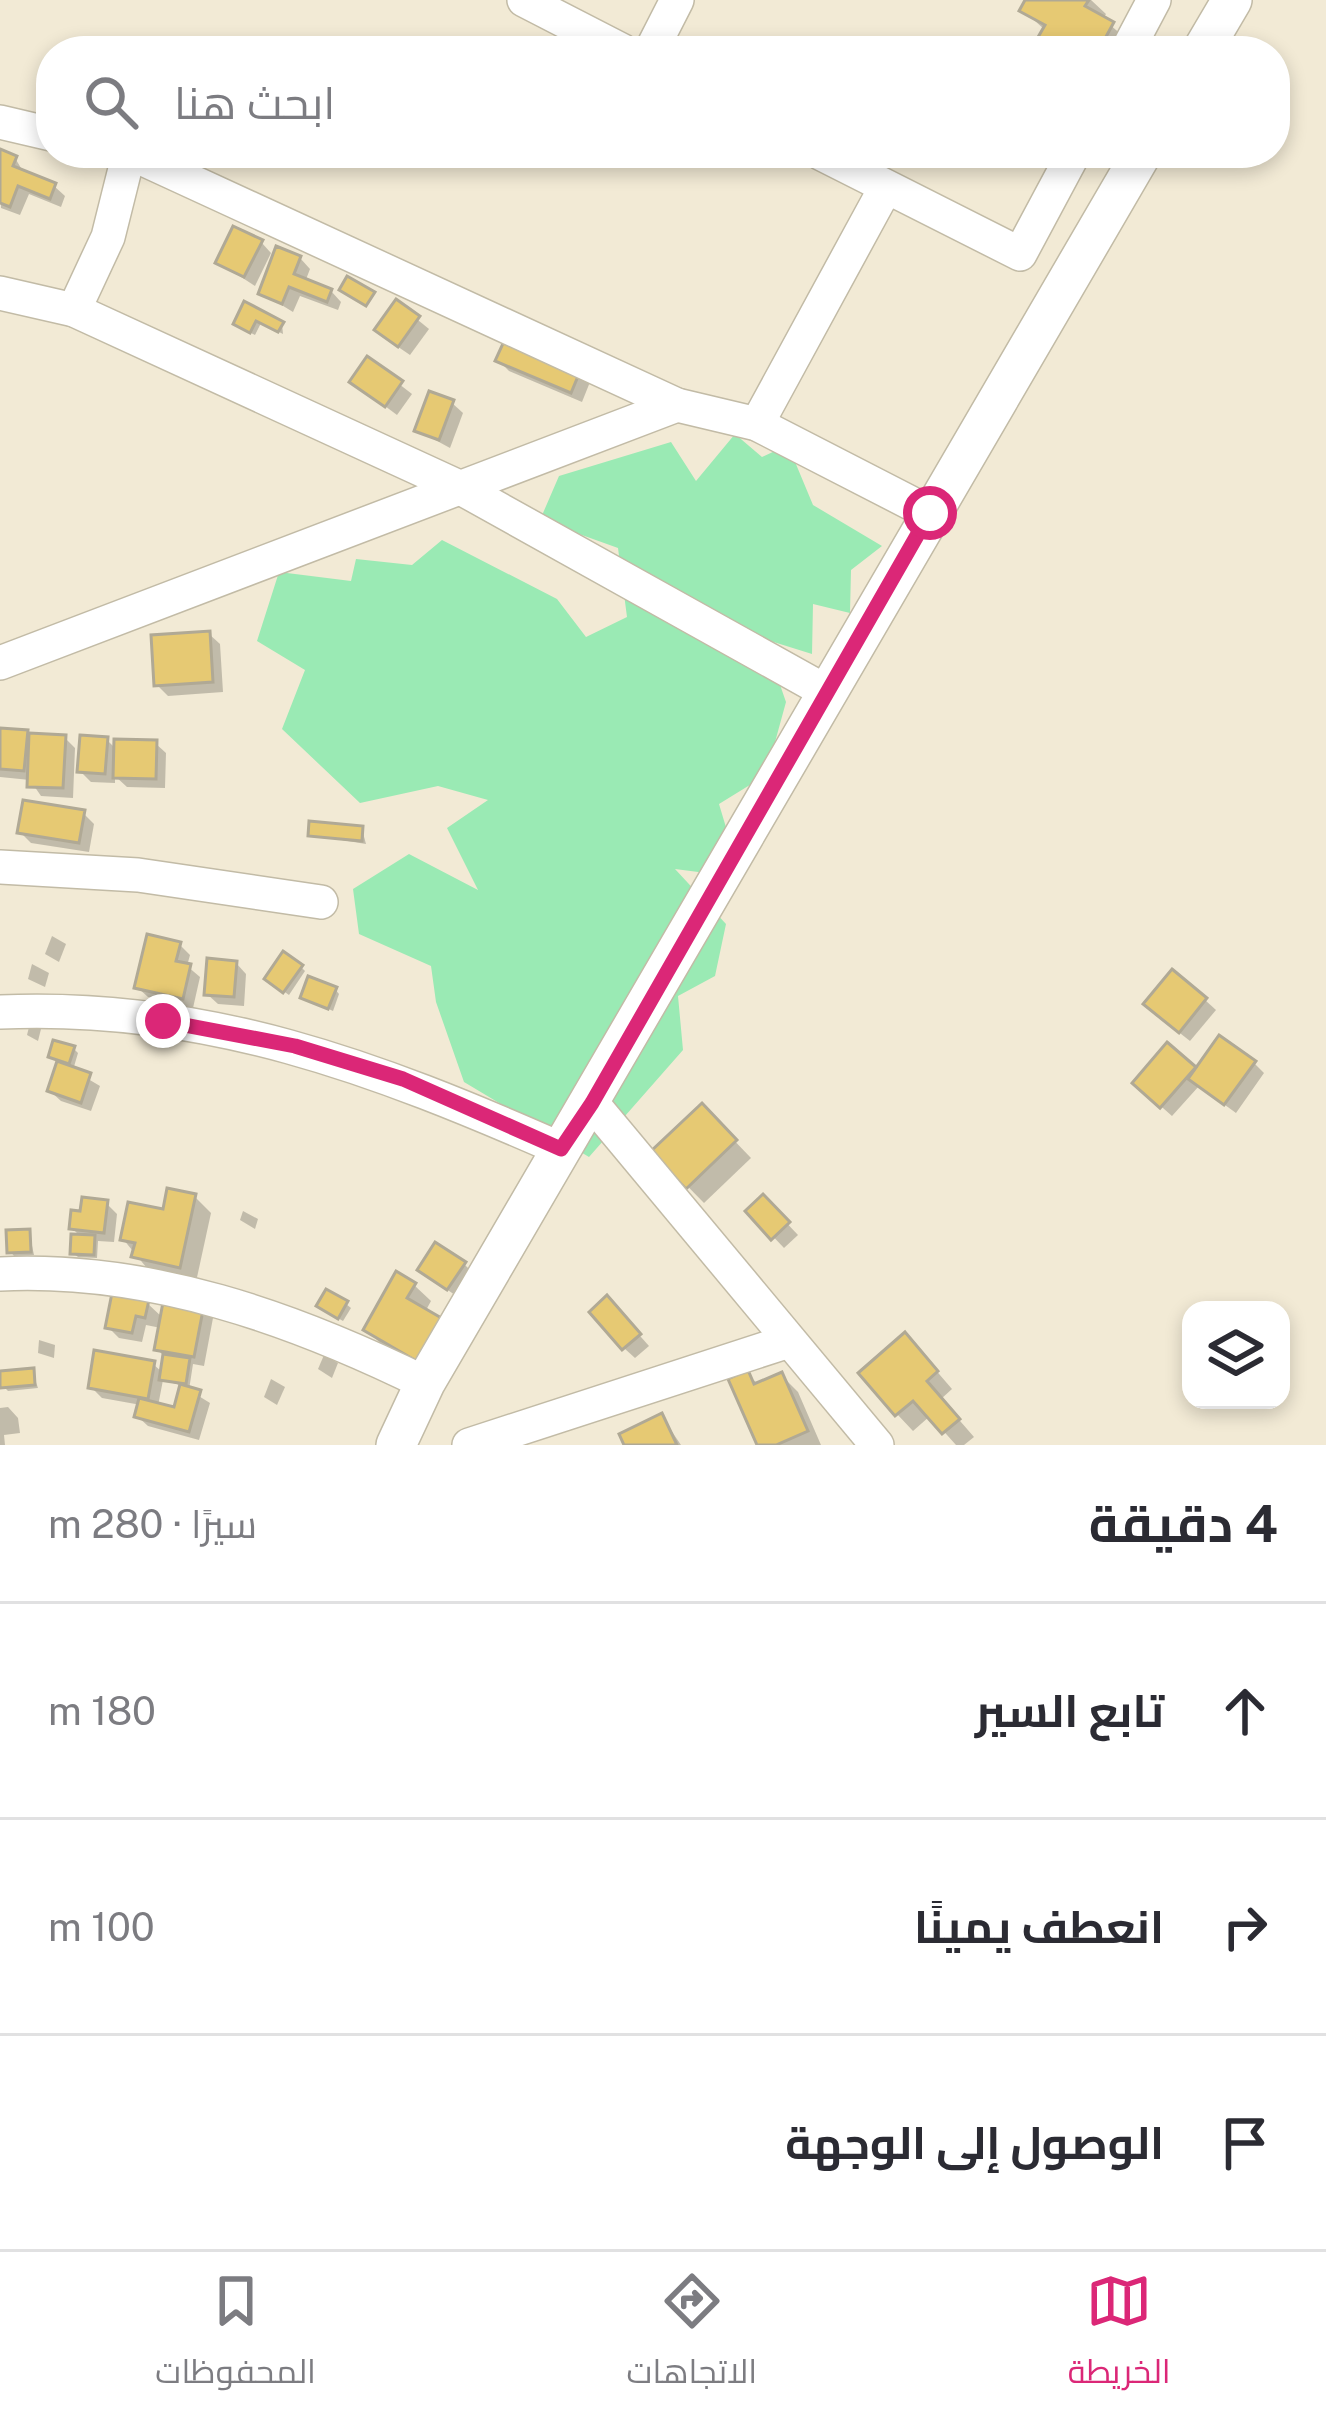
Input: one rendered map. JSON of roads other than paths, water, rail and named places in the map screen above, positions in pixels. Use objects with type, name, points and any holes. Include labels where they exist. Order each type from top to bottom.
[{"type":"main road","points":[[1211,36],[1232,0]]},
{"type":"main road","points":[[396,1445],[425,1384],[1133,168]]},
{"type":"street","points":[[524,0],[594,36]]},
{"type":"street","points":[[659,36],[677,0]]},
{"type":"street","points":[[1135,36],[1154,0]]},
{"type":"street","points":[[0,122],[36,130]]},
{"type":"street","points":[[74,310],[108,237],[125,168]]},
{"type":"street","points":[[162,168],[676,405],[757,424],[930,513]]},
{"type":"street","points":[[849,168],[1020,254],[1065,168]]},
{"type":"street","points":[[757,424],[886,187]]},
{"type":"street","points":[[0,293],[74,310],[459,487],[825,692]]},
{"type":"street","points":[[0,663],[676,405]]},
{"type":"street","points":[[0,867],[138,874],[321,902]]},
{"type":"street","points":[[0,1012],[163,1021],[295,1046],[403,1079],[561,1149]]},
{"type":"street","points":[[592,1103],[877,1445]]},
{"type":"street","points":[[0,1274],[144,1284],[251,1308],[332,1337],[425,1384]]},
{"type":"street","points":[[469,1445],[789,1341]]}]
